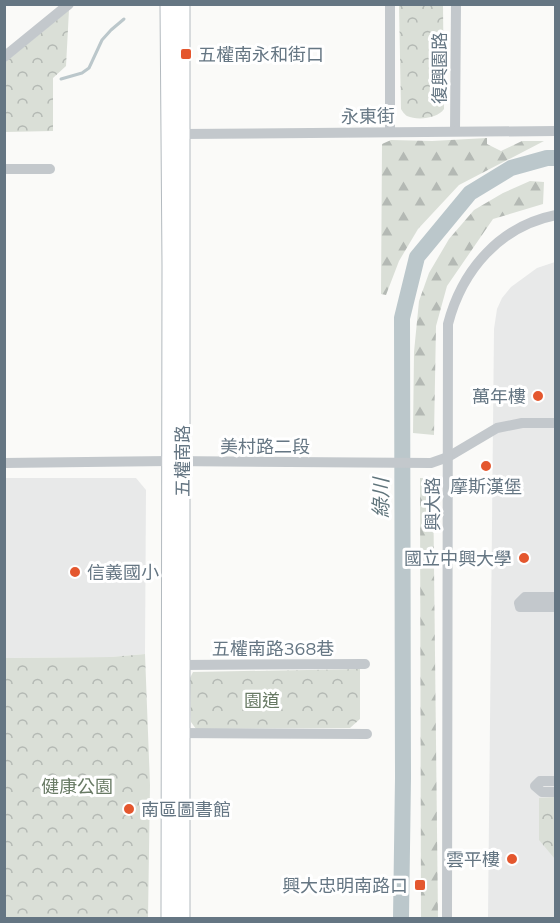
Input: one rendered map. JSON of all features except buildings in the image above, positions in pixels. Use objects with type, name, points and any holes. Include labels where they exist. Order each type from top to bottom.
[{"type":"main road","name":"五權南路","points":[[168,4],[181,666],[175,733],[182,918]]},
{"type":"main road","name":"五權南路","points":[[169,918],[175,733],[182,4]]},
{"type":"street","points":[[4,57],[69,4]]},
{"type":"street","points":[[390,4],[390,131]]},
{"type":"street","name":"復興園路","points":[[455,131],[456,4]]},
{"type":"street","name":"永東街","points":[[182,134],[555,131]]},
{"type":"street","points":[[4,170],[50,169]]},
{"type":"street","name":"興大路","points":[[447,918],[448,324],[455,299],[475,265],[494,245],[524,225],[555,215]]},
{"type":"street","points":[[448,457],[497,428],[522,423],[555,423]]},
{"type":"street","name":"美村路二段","points":[[4,463],[431,464],[448,457]]},
{"type":"street","points":[[555,597],[525,597],[519,603],[520,607],[555,607]]},
{"type":"street","name":"五權南路368巷","points":[[181,666],[365,664]]},
{"type":"street","points":[[175,733],[368,734]]},
{"type":"street","points":[[555,781],[540,781],[535,786],[542,792],[555,792]]},
{"type":"shaded area","name":"國立中興大學","points":[[555,262],[555,918],[488,918],[494,329],[497,309],[511,287],[537,268]]},
{"type":"shaded area","name":"信義國小","points":[[4,478],[136,478],[146,490],[145,654],[110,657],[5,658]]},
{"type":"green space","points":[[399,5],[443,5],[444,109],[433,116],[412,118],[401,109]]},
{"type":"green space","points":[[69,10],[66,66],[53,78],[53,131],[5,132],[4,63]]},
{"type":"green space","points":[[487,138],[487,144],[501,151],[522,141],[544,141],[459,185],[418,229],[399,261],[386,295],[381,294],[382,144],[391,140],[432,141]]},
{"type":"green space","points":[[530,181],[544,182],[543,204],[493,219],[447,286],[436,326],[434,435],[413,433],[414,352],[419,301],[429,273],[449,239],[474,210]]},
{"type":"green space","points":[[420,478],[433,478],[438,918],[421,918]]},
{"type":"green space","name":"健康公園","points":[[145,654],[150,785],[148,918],[5,918],[5,658],[110,657]]},
{"type":"green space","name":"園道","points":[[360,669],[360,719],[350,728],[196,729],[191,722],[190,678],[193,672]]},
{"type":"green space","points":[[556,797],[555,859],[539,840],[539,798]]},
{"type":"waterway","points":[[61,79],[82,73],[89,68],[102,40],[124,19]]},
{"type":"waterway","name":"綠川","points":[[401,918],[402,318],[417,257],[470,193],[511,168],[547,158],[556,158]]},
{"type":"place","name":"五權南永和街口","points":[[186,54]]},
{"type":"place","name":"萬年樓","points":[[538,396]]},
{"type":"place","name":"摩斯漢堡","points":[[486,466]]},
{"type":"place","name":"國立中興大學","points":[[524,558]]},
{"type":"place","name":"信義國小","points":[[75,572]]},
{"type":"place","name":"南區圖書館","points":[[129,809]]},
{"type":"place","name":"雲平樓","points":[[512,859]]},
{"type":"place","name":"興大忠明南路口","points":[[420,885]]}]
